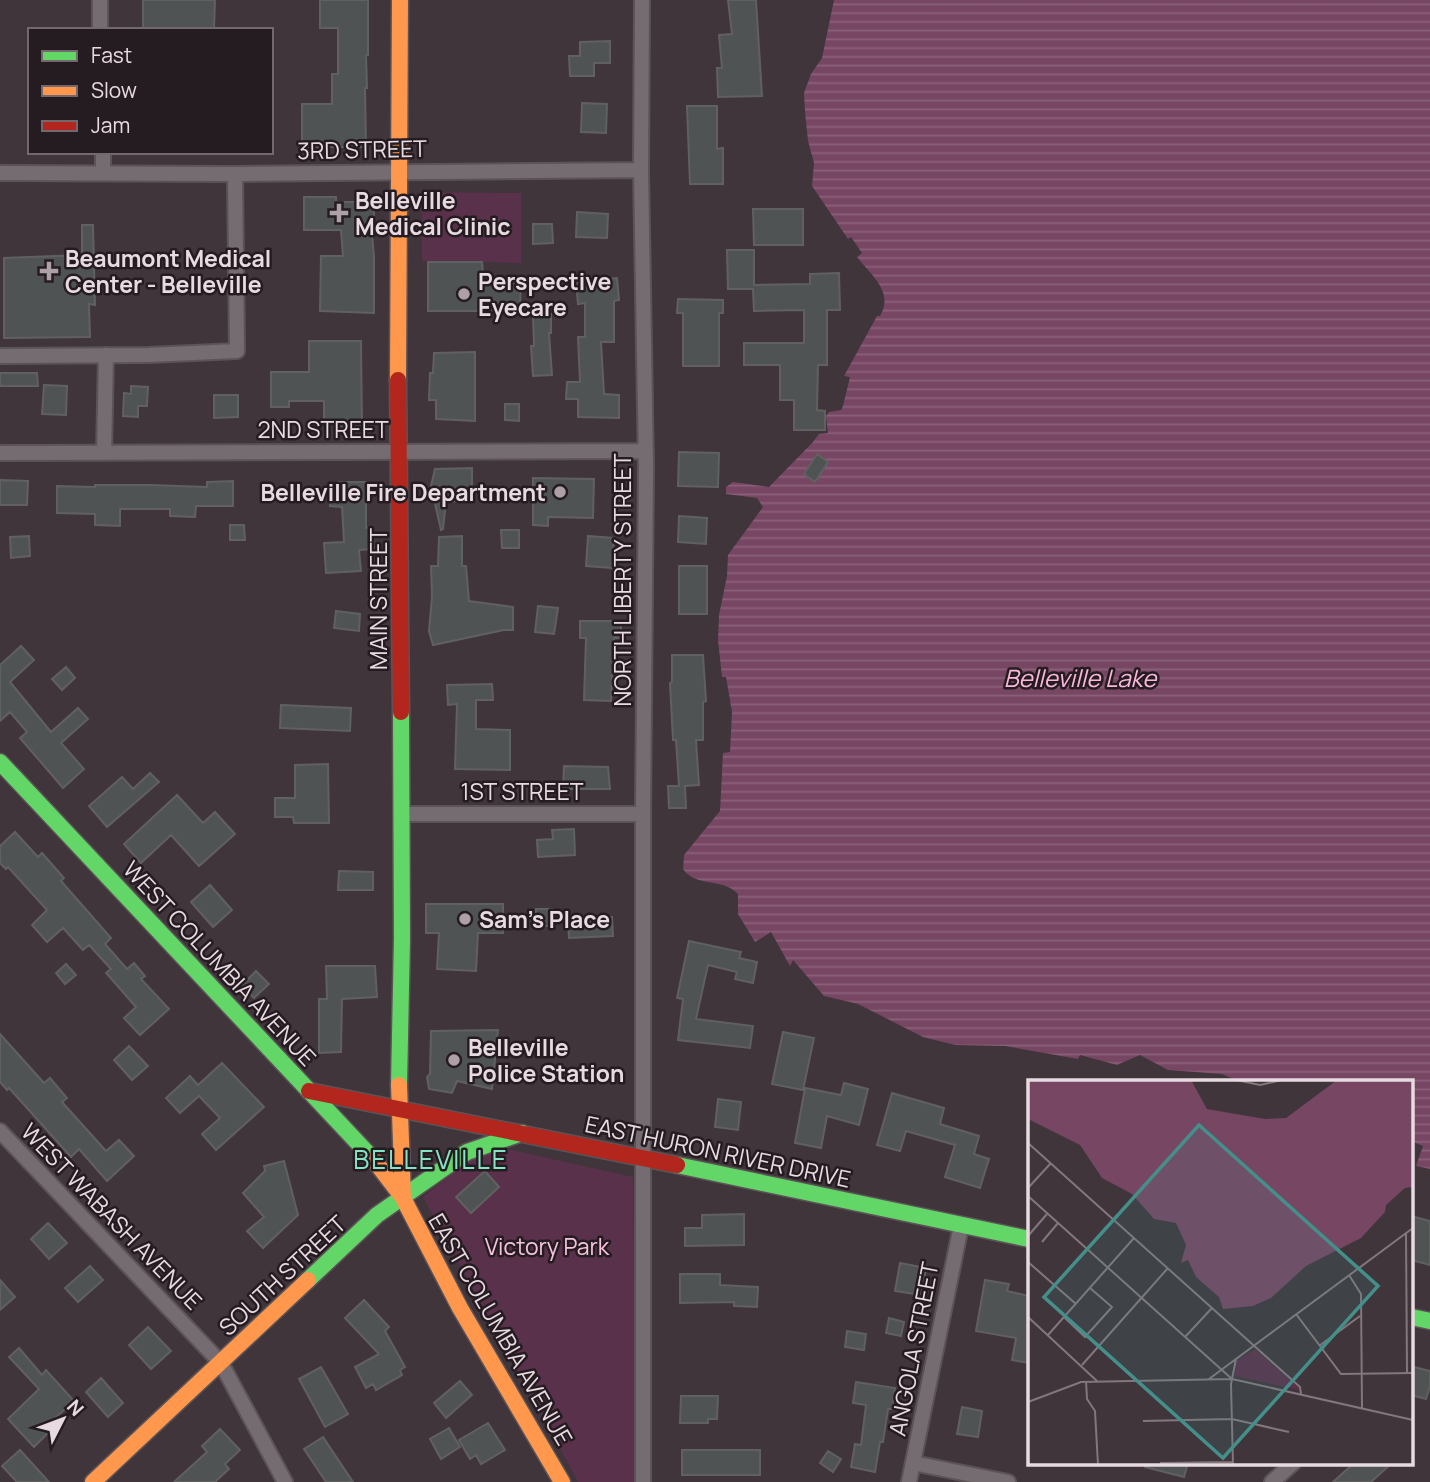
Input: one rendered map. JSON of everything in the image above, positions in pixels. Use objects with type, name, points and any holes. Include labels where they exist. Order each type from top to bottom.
[{"type":"main road","name":"MAIN STREET","points":[[400,0],[402,950],[398,1109],[402,1198]]},
{"type":"main road","name":"WEST COLUMBIA AVENUE","points":[[0,762],[378,1165],[402,1198]]},
{"type":"main road","name":"EAST HURON RIVER DRIVE","points":[[309,1091],[1028,1239]]},
{"type":"main road","name":"SOUTH STREET","points":[[93,1482],[377,1215],[467,1152],[523,1133]]},
{"type":"main road","name":"EAST COLUMBIA AVENUE","points":[[402,1198],[460,1308],[562,1482]]},
{"type":"main road","points":[[1412,1317],[1430,1321]]},
{"type":"street","points":[[100,0],[100,28]]},
{"type":"street","name":"NORTH LIBERTY STREET","points":[[642,0],[641,170],[646,451],[643,1482]]},
{"type":"street","points":[[103,154],[103,172]]},
{"type":"street","name":"3RD STREET","points":[[0,173],[641,170]]},
{"type":"street","points":[[0,356],[237,351],[235,174]]},
{"type":"street","points":[[104,453],[106,355]]},
{"type":"street","name":"2ND STREET","points":[[0,453],[646,451]]},
{"type":"street","name":"1ST STREET","points":[[401,814],[643,814]]},
{"type":"street","name":"WEST WABASH AVENUE","points":[[0,1131],[221,1363],[285,1482]]},
{"type":"street","name":"ANGOLA STREET","points":[[909,1482],[961,1226]]},
{"type":"street","points":[[913,1463],[1008,1482]]},
{"type":"street","points":[[1272,1482],[1292,1464]]},
{"type":"green space","points":[[422,192],[521,193],[521,263],[422,261]]},
{"type":"green space","name":"Victory Park","points":[[504,1148],[633,1177],[636,1482],[578,1482],[423,1197],[472,1158]]},
{"type":"water","name":"Belleville Lake","points":[[834,0],[1430,0],[1430,1169],[1416,1166],[1423,1146],[1412,1141],[1412,1080],[1237,1080],[1222,1074],[1168,1070],[1140,1055],[1117,1065],[1080,1055],[1078,1059],[1005,1046],[955,1045],[923,1037],[858,1004],[824,996],[793,960],[790,966],[771,932],[755,942],[738,914],[738,894],[724,886],[695,879],[683,869],[684,855],[720,811],[723,753],[730,752],[732,712],[726,677],[722,677],[718,640],[728,555],[763,507],[757,498],[726,494],[726,487],[733,482],[769,487],[819,434],[828,433],[826,416],[829,412],[841,410],[850,377],[844,376],[884,307],[883,292],[857,257],[862,253],[851,237],[848,239],[812,186],[814,163],[808,141],[804,93],[811,74],[822,58]]},
{"type":"building","points":[[143,0],[215,0],[214,28],[143,28]]},
{"type":"building","points":[[320,0],[368,0],[366,147],[302,147],[302,104],[332,104],[332,74],[338,74],[338,28],[320,28]]},
{"type":"building","points":[[728,0],[756,0],[762,96],[718,97],[717,68],[722,68],[719,35],[732,34]]},
{"type":"building","points":[[610,41],[610,63],[594,63],[594,76],[570,76],[569,56],[580,56],[580,42]]},
{"type":"building","points":[[582,103],[607,104],[606,133],[581,132]]},
{"type":"building","points":[[687,106],[717,106],[717,149],[723,148],[723,184],[690,184]]},
{"type":"building","points":[[304,197],[336,197],[336,202],[374,202],[374,224],[371,224],[374,313],[320,311],[321,256],[343,256],[341,230],[304,230]]},
{"type":"building","points":[[753,209],[803,209],[803,245],[754,245]]},
{"type":"building","points":[[577,212],[608,214],[607,238],[576,237]]},
{"type":"building","points":[[533,224],[552,224],[553,243],[533,244]]},
{"type":"building","name":"Beaumont Medical Center - Belleville","points":[[82,225],[93,225],[95,305],[89,304],[90,337],[4,338],[4,258],[82,255]]},
{"type":"building","points":[[727,250],[754,250],[754,285],[810,284],[810,274],[839,273],[840,310],[827,310],[827,365],[818,365],[817,410],[825,411],[825,430],[794,430],[794,400],[780,400],[780,365],[744,365],[744,343],[804,343],[804,310],[754,311],[753,289],[728,289]]},
{"type":"building","points":[[428,262],[482,262],[484,284],[521,284],[520,305],[504,305],[505,311],[428,311]]},
{"type":"building","points":[[617,278],[619,300],[614,301],[614,342],[601,342],[604,394],[619,395],[619,418],[578,417],[578,399],[566,399],[567,382],[580,382],[578,337],[585,337],[585,303],[578,304],[576,282]]},
{"type":"building","points":[[678,299],[723,300],[723,313],[719,313],[719,366],[683,366],[683,313],[677,313]]},
{"type":"building","points":[[551,314],[549,333],[552,375],[533,376],[533,315]]},
{"type":"building","points":[[309,341],[361,341],[362,430],[336,430],[336,424],[324,424],[324,401],[289,401],[289,407],[271,407],[271,372],[309,372]]},
{"type":"building","points":[[475,352],[475,421],[436,419],[436,400],[429,400],[434,353]]},
{"type":"building","points":[[0,373],[37,373],[38,386],[0,386]]},
{"type":"building","points":[[44,385],[67,386],[66,415],[42,414]]},
{"type":"building","points":[[131,386],[148,387],[147,406],[138,406],[138,417],[123,416],[124,393],[131,394]]},
{"type":"building","points":[[214,395],[238,395],[238,417],[214,418]]},
{"type":"building","points":[[505,404],[519,404],[519,421],[505,420]]},
{"type":"building","points":[[679,452],[719,453],[718,487],[678,486]]},
{"type":"building","points":[[817,454],[828,462],[815,482],[804,474]]},
{"type":"building","points":[[472,468],[472,500],[446,502],[441,530],[431,486],[435,469]]},
{"type":"building","points":[[533,478],[594,479],[593,518],[548,517],[548,526],[533,525]]},
{"type":"building","points":[[0,480],[28,481],[27,505],[0,505]]},
{"type":"building","points":[[233,481],[233,506],[196,506],[195,517],[170,516],[170,509],[120,509],[120,526],[95,525],[95,514],[57,513],[57,486],[207,487],[207,482]]},
{"type":"building","points":[[338,482],[366,482],[366,528],[372,527],[374,549],[359,550],[361,571],[326,573],[324,543],[344,542],[342,507],[330,506],[331,488],[336,488]]},
{"type":"building","points":[[679,516],[707,518],[706,544],[678,542]]},
{"type":"building","points":[[230,525],[244,525],[245,540],[230,540]]},
{"type":"building","points":[[501,530],[519,530],[519,548],[502,548]]},
{"type":"building","points":[[29,536],[30,556],[11,558],[10,537]]},
{"type":"building","points":[[462,536],[462,566],[466,566],[469,601],[513,607],[513,630],[433,645],[429,631],[431,566],[438,566],[439,537]]},
{"type":"building","points":[[588,536],[614,538],[612,568],[586,566]]},
{"type":"building","points":[[679,566],[707,566],[707,614],[679,614]]},
{"type":"building","points":[[538,606],[558,608],[554,634],[535,632]]},
{"type":"building","points":[[336,611],[360,614],[359,631],[334,628]]},
{"type":"building","points":[[580,621],[621,621],[621,638],[614,638],[611,701],[584,700],[586,638],[580,638]]},
{"type":"building","points":[[21,646],[34,660],[10,682],[51,732],[78,708],[88,719],[61,743],[84,769],[63,788],[20,738],[27,732],[10,712],[0,721],[0,665]]},
{"type":"building","points":[[672,655],[703,655],[706,701],[703,702],[703,740],[696,740],[699,785],[685,786],[686,808],[669,808],[668,786],[679,786],[676,740],[673,740],[670,683]]},
{"type":"building","points":[[66,667],[75,678],[62,690],[52,679]]},
{"type":"building","points":[[492,684],[493,700],[476,700],[476,729],[510,730],[510,770],[455,769],[457,704],[448,705],[447,685]]},
{"type":"building","points":[[281,705],[351,708],[350,731],[280,728]]},
{"type":"building","points":[[328,764],[329,823],[294,823],[293,817],[275,817],[275,798],[295,798],[295,765]]},
{"type":"building","points":[[564,766],[608,767],[610,789],[563,789]]},
{"type":"building","points":[[150,773],[159,782],[107,827],[89,806],[122,777],[133,789]]},
{"type":"building","points":[[177,795],[203,823],[215,812],[235,834],[199,866],[171,835],[141,863],[124,844]]},
{"type":"building","points":[[574,829],[575,855],[538,857],[537,840],[553,839],[552,830]]},
{"type":"building","points":[[15,832],[38,857],[42,853],[64,878],[61,881],[111,938],[105,944],[127,969],[134,963],[145,976],[141,979],[169,1009],[140,1035],[124,1018],[136,1007],[106,973],[111,969],[89,945],[83,950],[63,928],[47,942],[32,925],[47,910],[8,867],[6,869],[0,863],[0,846]]},
{"type":"building","points":[[339,871],[373,872],[373,890],[338,890]]},
{"type":"building","points":[[210,885],[232,910],[213,927],[191,902]]},
{"type":"building","name":"Sam's Place","points":[[426,904],[503,904],[503,933],[478,933],[476,971],[437,969],[439,933],[426,933]]},
{"type":"building","points":[[536,909],[553,909],[553,926],[536,926]]},
{"type":"building","points":[[612,917],[613,936],[569,938],[568,919]]},
{"type":"building","points":[[689,941],[741,952],[739,958],[757,962],[753,983],[735,979],[737,972],[708,965],[696,1019],[753,1026],[750,1048],[678,1040],[683,999],[677,998]]},
{"type":"building","points":[[66,964],[76,975],[65,984],[56,973]]},
{"type":"building","points":[[326,966],[375,966],[377,997],[342,999],[341,1052],[319,1053],[319,999],[327,999]]},
{"type":"building","points":[[256,971],[269,984],[254,998],[242,985]]},
{"type":"building","points":[[498,1030],[492,1089],[457,1081],[452,1093],[429,1089],[427,1077],[430,1074],[431,1031]]},
{"type":"building","points":[[783,1032],[814,1038],[803,1090],[772,1084]]},
{"type":"building","points":[[0,1034],[44,1083],[50,1078],[67,1098],[62,1102],[106,1151],[119,1140],[134,1156],[107,1181],[79,1149],[71,1157],[9,1088],[7,1090],[0,1082]]},
{"type":"building","points":[[129,1046],[148,1066],[132,1080],[114,1060]]},
{"type":"building","points":[[222,1063],[264,1107],[216,1150],[202,1134],[220,1118],[199,1096],[180,1113],[166,1098],[190,1076],[198,1085]]},
{"type":"building","points":[[844,1083],[868,1089],[859,1125],[827,1116],[821,1148],[795,1143],[805,1088],[841,1095]]},
{"type":"building","points":[[892,1093],[944,1108],[940,1124],[979,1136],[974,1154],[989,1159],[980,1188],[945,1177],[955,1145],[906,1131],[900,1151],[877,1145]]},
{"type":"building","points":[[718,1099],[741,1102],[738,1130],[715,1127]]},
{"type":"building","points":[[284,1161],[298,1215],[263,1248],[247,1231],[264,1217],[243,1193],[265,1171],[264,1166]]},
{"type":"building","points":[[485,1171],[499,1187],[471,1213],[456,1197]]},
{"type":"building","points":[[744,1214],[744,1245],[685,1246],[685,1228],[702,1228],[702,1215]]},
{"type":"building","points":[[1412,1216],[1430,1221],[1430,1265],[1412,1260]]},
{"type":"building","points":[[48,1223],[67,1243],[49,1259],[31,1239]]},
{"type":"building","points":[[900,1263],[926,1268],[922,1295],[895,1291]]},
{"type":"building","points":[[90,1266],[103,1280],[78,1302],[65,1288]]},
{"type":"building","points":[[680,1274],[720,1274],[720,1285],[758,1287],[757,1307],[734,1306],[734,1302],[680,1303]]},
{"type":"building","points":[[0,1280],[15,1297],[0,1310]]},
{"type":"building","points":[[985,1280],[1009,1284],[1007,1291],[1028,1296],[1028,1363],[1012,1360],[1016,1338],[976,1331]]},
{"type":"building","points":[[364,1300],[389,1327],[385,1331],[405,1367],[400,1370],[402,1375],[376,1390],[373,1384],[366,1388],[355,1367],[379,1354],[345,1318]]},
{"type":"building","points":[[889,1318],[904,1322],[901,1336],[886,1333]]},
{"type":"building","points":[[148,1327],[171,1351],[151,1369],[129,1345]]},
{"type":"building","points":[[847,1331],[866,1334],[864,1350],[845,1347]]},
{"type":"building","points":[[19,1348],[42,1375],[46,1370],[74,1401],[44,1428],[48,1433],[34,1447],[8,1419],[39,1389],[9,1357]]},
{"type":"building","points":[[321,1367],[348,1414],[325,1427],[299,1379]]},
{"type":"building","points":[[1414,1367],[1430,1371],[1430,1386],[1426,1399],[1412,1395]]},
{"type":"building","points":[[101,1378],[123,1403],[108,1417],[86,1392]]},
{"type":"building","points":[[460,1381],[472,1395],[446,1418],[434,1403]]},
{"type":"building","points":[[856,1382],[895,1388],[875,1472],[851,1467],[855,1444],[861,1445],[866,1405],[853,1403]]},
{"type":"building","points":[[681,1396],[718,1396],[717,1419],[708,1419],[708,1423],[680,1423]]},
{"type":"building","points":[[962,1407],[982,1411],[978,1437],[957,1434]]},
{"type":"building","points":[[488,1423],[505,1450],[481,1464],[476,1455],[470,1459],[459,1440]]},
{"type":"building","points":[[449,1428],[460,1447],[441,1459],[430,1439]]},
{"type":"building","points":[[220,1429],[240,1450],[225,1464],[229,1469],[215,1482],[174,1482],[207,1452],[202,1446]]},
{"type":"building","points":[[323,1437],[353,1482],[326,1482],[304,1449]]},
{"type":"building","points":[[20,1450],[49,1482],[17,1482],[2,1466]]},
{"type":"building","points":[[682,1450],[760,1450],[760,1475],[682,1475]]},
{"type":"building","points":[[828,1451],[841,1459],[833,1472],[820,1463]]},
{"type":"building","points":[[1146,1464],[1188,1464],[1184,1477],[1145,1467]]},
{"type":"building","points":[[1353,1464],[1391,1464],[1371,1482],[1333,1482]]},
{"type":"traffic: fast","points":[[399,1085],[402,939],[401,712]]},
{"type":"traffic: fast","points":[[0,762],[374,1160]]},
{"type":"traffic: fast","points":[[308,1280],[377,1215],[467,1152],[522,1133]]},
{"type":"traffic: fast","points":[[677,1165],[1028,1239]]},
{"type":"traffic: fast","points":[[1412,1317],[1430,1321]]},
{"type":"traffic: slow","points":[[398,380],[400,0]]},
{"type":"traffic: slow","points":[[399,1085],[403,1198]]},
{"type":"traffic: slow","points":[[374,1160],[403,1198],[460,1308],[562,1482]]},
{"type":"traffic: slow","points":[[93,1482],[308,1280]]},
{"type":"traffic: jam","points":[[398,380],[401,712]]},
{"type":"traffic: jam","points":[[309,1091],[677,1165]]},
{"type":"place","name":"Belleville Medical Clinic","points":[[339,213]]},
{"type":"place","name":"Beaumont Medical Center - Belleville","points":[[49,271]]},
{"type":"place","name":"Perspective Eyecare","points":[[464,294]]},
{"type":"place","name":"Belleville Fire Department","points":[[560,492]]},
{"type":"place","name":"Sam's Place","points":[[465,919]]},
{"type":"place","name":"Belleville Police Station","points":[[454,1060]]},
{"type":"district","name":"BELLEVILLE","points":[[431,1159]]}]
